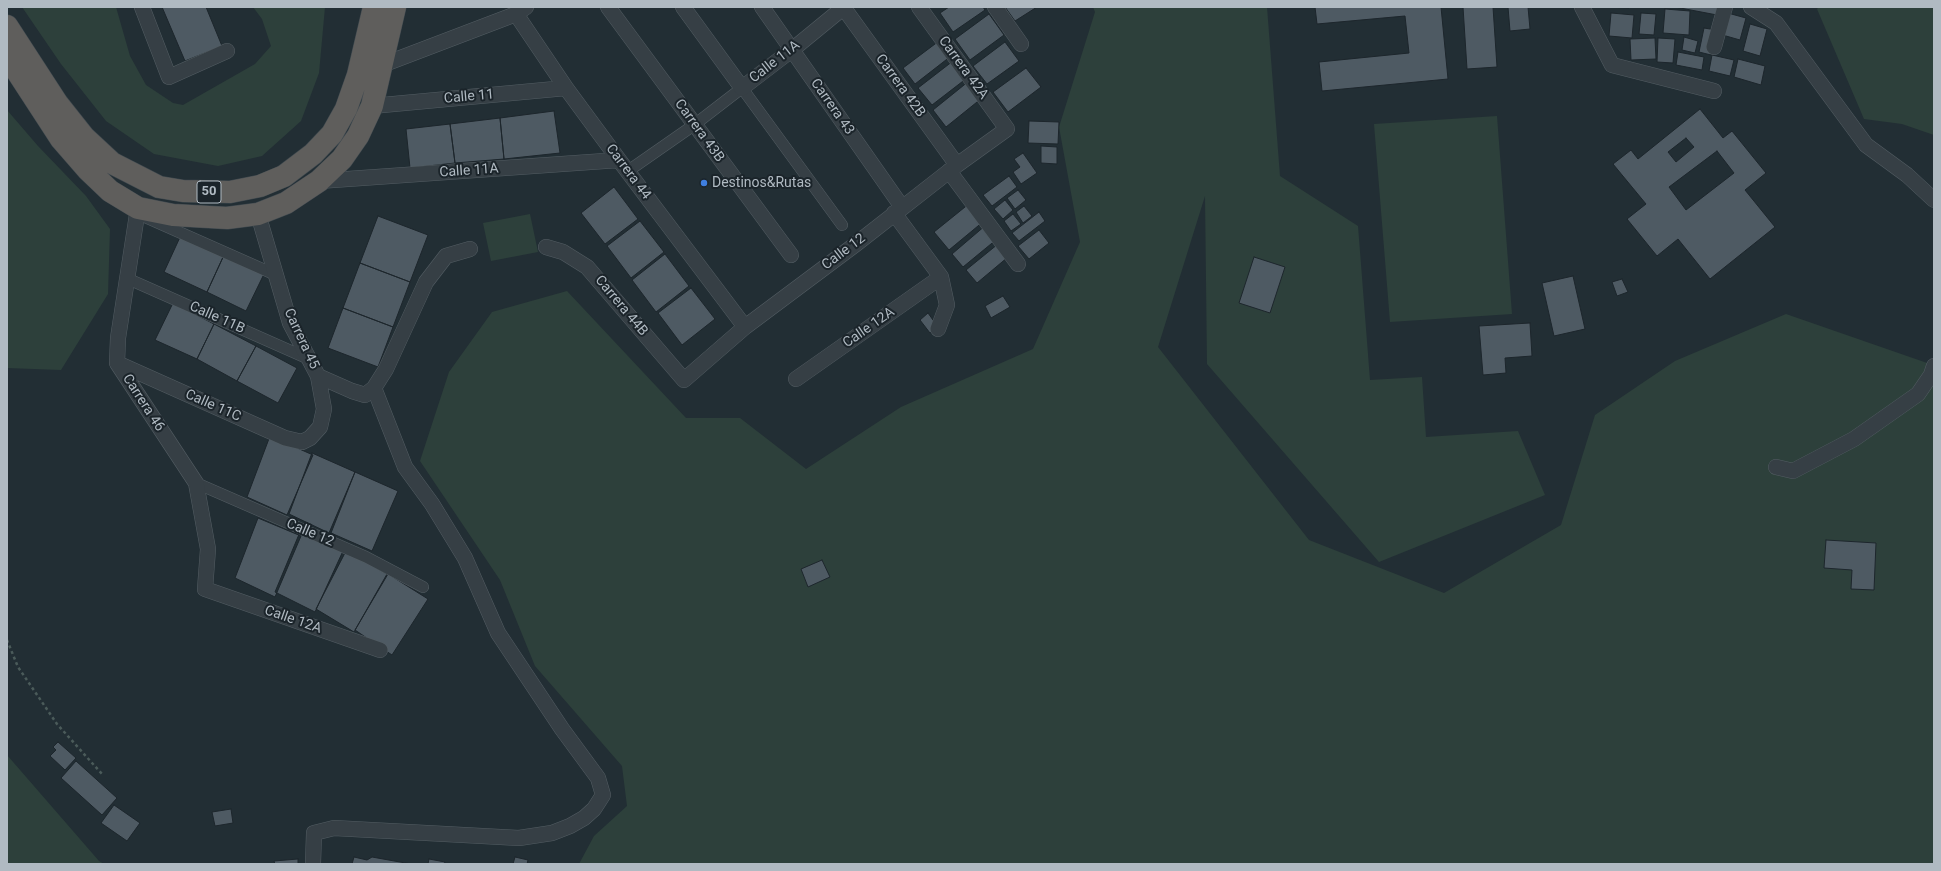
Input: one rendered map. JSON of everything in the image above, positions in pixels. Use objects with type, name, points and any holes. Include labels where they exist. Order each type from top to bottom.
[{"type":"highway","name":"50","points":[[7,26],[57,103],[79,131],[112,162],[159,187],[182,191],[230,192],[260,186],[284,176],[313,154],[332,134],[346,109],[358,75],[374,7]]},
{"type":"highway","name":"50","points":[[7,56],[61,139],[88,170],[110,191],[137,211],[196,217],[227,218],[258,214],[286,203],[319,181],[342,159],[358,136],[372,106],[395,7]]},
{"type":"street","points":[[142,7],[169,76],[227,51]]},
{"type":"street","name":"Carrera 43B","points":[[608,7],[790,255]]},
{"type":"street","points":[[683,7],[842,225]]},
{"type":"street","name":"Carrera 43","points":[[762,7],[792,49],[942,277]]},
{"type":"street","name":"Calle 11A","points":[[319,181],[623,166],[694,125],[792,49],[843,7]]},
{"type":"street","name":"Carrera 42B","points":[[843,7],[1018,264]]},
{"type":"street","name":"Carrera 42A","points":[[919,7],[1007,129]]},
{"type":"street","points":[[995,7],[1021,44]]},
{"type":"street","points":[[1582,7],[1612,65],[1714,92]]},
{"type":"street","points":[[1714,46],[1725,7]]},
{"type":"street","points":[[1750,7],[1776,24],[1866,145],[1907,175],[1934,200]]},
{"type":"street","points":[[382,65],[521,10]]},
{"type":"street","name":"Carrera 44","points":[[521,10],[566,88],[745,327]]},
{"type":"street","name":"Calle 11","points":[[372,106],[566,88]]},
{"type":"street","name":"Calle 12","points":[[684,380],[745,327],[856,244],[953,168],[1007,129]]},
{"type":"street","points":[[137,211],[276,275]]},
{"type":"street","name":"Carrera 46","points":[[137,211],[118,338],[117,363],[196,483],[208,549],[205,590]]},
{"type":"street","name":"Carrera 45","points":[[258,214],[290,322],[318,376],[324,409],[320,427],[310,438]]},
{"type":"street","name":"Carrera 44B","points":[[546,247],[563,252],[587,266],[684,380]]},
{"type":"street","points":[[318,376],[365,395],[374,388],[386,369],[426,282],[446,256],[470,249]]},
{"type":"street","points":[[938,329],[946,305],[942,277]]},
{"type":"street","name":"Calle 12A","points":[[796,379],[942,277]]},
{"type":"street","name":"Calle 11B","points":[[126,278],[309,359]]},
{"type":"street","name":"Calle 11C","points":[[117,363],[285,438],[302,442],[310,438]]},
{"type":"street","points":[[1776,466],[1793,471],[1854,439],[1918,394],[1931,374],[1934,366]]},
{"type":"street","points":[[313,864],[314,833],[334,828],[519,838],[552,833],[570,826],[584,818],[594,809],[603,796],[598,778],[562,728],[498,633],[465,558],[432,504],[405,467],[374,388]]},
{"type":"street","name":"Calle 12","points":[[196,483],[366,557],[423,587]]},
{"type":"street","name":"Calle 12A","points":[[205,590],[380,650]]},
{"type":"path","points":[[7,640],[18,667],[57,724],[102,774]]},
{"type":"green space","points":[[22,7],[116,7],[130,56],[146,85],[173,103],[183,105],[255,64],[271,46],[262,19],[253,7],[325,7],[319,73],[301,121],[262,156],[218,166],[154,154],[106,121],[61,64]]},
{"type":"green space","points":[[1093,7],[1267,7],[1280,176],[1358,226],[1370,380],[1422,377],[1426,437],[1518,431],[1545,495],[1379,562],[1207,364],[1205,196],[1158,347],[1309,540],[1444,593],[1561,525],[1595,415],[1675,361],[1786,314],[1930,364],[1934,361],[1934,864],[579,864],[594,836],[627,806],[622,766],[535,666],[500,580],[420,461],[449,372],[492,312],[567,291],[686,418],[740,418],[806,469],[901,407],[1033,349],[1080,242],[1059,127],[1095,12]]},
{"type":"green space","points":[[1819,7],[1934,7],[1934,135],[1902,124],[1864,119],[1817,9]]},
{"type":"green space","points":[[7,110],[38,146],[86,196],[110,229],[108,294],[61,370],[7,368]]},
{"type":"green space","points":[[1497,116],[1512,314],[1390,322],[1374,124]]},
{"type":"green space","points":[[530,214],[538,252],[491,261],[483,223]]},
{"type":"green space","points":[[7,755],[99,861],[104,864],[7,864]]},
{"type":"building","points":[[162,7],[206,7],[222,46],[185,61]]},
{"type":"building","points":[[949,7],[983,7],[985,10],[953,32],[940,13]]},
{"type":"building","points":[[1005,7],[1037,7],[1015,21]]},
{"type":"building","points":[[1315,7],[1441,7],[1448,79],[1322,91],[1319,62],[1409,53],[1405,16],[1317,24]]},
{"type":"building","points":[[1463,7],[1493,7],[1497,67],[1467,69]]},
{"type":"building","points":[[1508,7],[1528,7],[1530,29],[1510,31]]},
{"type":"building","points":[[1606,7],[1629,7],[1629,8]]},
{"type":"building","points":[[1675,7],[1719,7],[1717,15]]},
{"type":"building","points":[[1665,9],[1690,11],[1689,35],[1663,33]]},
{"type":"building","points":[[1724,12],[1746,18],[1740,40],[1719,34]]},
{"type":"building","points":[[1611,13],[1634,15],[1632,38],[1609,36]]},
{"type":"building","points":[[1641,13],[1656,14],[1654,35],[1639,34]]},
{"type":"building","points":[[989,14],[1004,35],[970,60],[955,39]]},
{"type":"building","points":[[1750,24],[1767,29],[1760,56],[1743,51]]},
{"type":"building","points":[[1704,28],[1716,30],[1711,55],[1699,52]]},
{"type":"building","points":[[1684,37],[1698,41],[1695,53],[1682,50]]},
{"type":"building","points":[[1655,38],[1656,59],[1631,60],[1630,39]]},
{"type":"building","points":[[1658,38],[1675,39],[1673,63],[1657,62]]},
{"type":"building","points":[[939,41],[951,56],[915,84],[903,68]]},
{"type":"building","points":[[1005,42],[1019,61],[987,84],[973,66]]},
{"type":"building","points":[[1678,52],[1704,57],[1702,70],[1676,65]]},
{"type":"building","points":[[1712,55],[1734,60],[1730,76],[1709,71]]},
{"type":"building","points":[[1738,59],[1765,66],[1761,85],[1734,77]]},
{"type":"building","points":[[953,61],[967,78],[932,105],[918,88]]},
{"type":"building","points":[[1026,68],[1041,87],[1008,112],[993,92]]},
{"type":"building","points":[[969,81],[982,98],[946,127],[933,110]]},
{"type":"building","points":[[1700,109],[1723,138],[1732,131],[1766,173],[1745,190],[1775,227],[1710,279],[1678,239],[1657,256],[1627,219],[1646,204],[1613,164],[1631,150],[1638,159]],"holes":[[[1686,138],[1694,147],[1676,162],[1668,152]],[[1717,151],[1734,173],[1686,210],[1669,187]]]},
{"type":"building","points":[[554,111],[560,153],[504,159],[500,118]]},
{"type":"building","points":[[500,118],[504,159],[455,163],[450,124]]},
{"type":"building","points":[[1029,121],[1059,122],[1058,144],[1028,143]]},
{"type":"building","points":[[450,124],[455,163],[410,168],[406,129]]},
{"type":"building","points":[[1041,146],[1057,147],[1057,164],[1041,163]]},
{"type":"building","points":[[1023,153],[1037,173],[1021,184],[1013,172],[1020,167],[1014,159]]},
{"type":"building","points":[[1009,176],[1017,187],[992,206],[983,195]]},
{"type":"building","points":[[614,187],[638,219],[605,244],[581,213]]},
{"type":"building","points":[[1018,190],[1026,200],[1015,209],[1007,198]]},
{"type":"building","points":[[1005,200],[1013,210],[1003,219],[994,209]]},
{"type":"building","points":[[970,203],[984,221],[949,250],[934,232]]},
{"type":"building","points":[[1024,206],[1032,216],[1023,223],[1016,212]]},
{"type":"building","points":[[1039,212],[1045,221],[1019,241],[1012,233]]},
{"type":"building","points":[[1013,214],[1021,224],[1011,231],[1004,221]]},
{"type":"building","points":[[378,216],[428,235],[410,282],[360,263]]},
{"type":"building","points":[[640,221],[664,252],[631,278],[607,246]]},
{"type":"building","points":[[986,225],[997,239],[963,267],[952,254]]},
{"type":"building","points":[[1039,230],[1049,243],[1029,259],[1018,246]]},
{"type":"building","points":[[181,235],[224,255],[207,292],[164,272]]},
{"type":"building","points":[[998,244],[1008,257],[977,283],[966,270]]},
{"type":"building","points":[[665,254],[689,286],[656,312],[632,280]]},
{"type":"building","points":[[224,255],[264,274],[246,311],[207,292]]},
{"type":"building","points":[[1254,257],[1285,267],[1270,313],[1239,303]]},
{"type":"building","points":[[360,263],[410,282],[393,327],[343,308]]},
{"type":"building","points":[[1573,276],[1585,329],[1554,336],[1542,283]]},
{"type":"building","points":[[1622,279],[1628,292],[1617,296],[1612,282]]},
{"type":"building","points":[[691,288],[715,319],[682,345],[658,313]]},
{"type":"building","points":[[1003,296],[1010,307],[991,318],[985,306]]},
{"type":"building","points":[[173,303],[214,324],[197,359],[155,340]]},
{"type":"building","points":[[343,308],[393,327],[378,367],[328,348]]},
{"type":"building","points":[[928,313],[938,327],[930,333],[920,320]]},
{"type":"building","points":[[1530,323],[1532,356],[1505,358],[1506,373],[1483,375],[1479,326]]},
{"type":"building","points":[[214,324],[256,346],[237,381],[197,359]]},
{"type":"building","points":[[256,346],[297,368],[278,403],[237,381]]},
{"type":"building","points":[[270,436],[313,455],[287,515],[247,497]]},
{"type":"building","points":[[312,453],[355,472],[329,533],[289,514]]},
{"type":"building","points":[[355,472],[398,491],[372,551],[331,533]]},
{"type":"building","points":[[258,518],[301,536],[275,597],[235,578]]},
{"type":"building","points":[[300,532],[343,551],[315,612],[275,592]]},
{"type":"building","points":[[1826,540],[1876,543],[1874,590],[1851,589],[1852,570],[1824,568]]},
{"type":"building","points":[[346,551],[387,574],[354,632],[316,609]]},
{"type":"building","points":[[822,560],[830,577],[808,587],[801,569]]},
{"type":"building","points":[[388,574],[428,599],[392,655],[355,630]]},
{"type":"building","points":[[58,742],[76,758],[65,770],[50,756],[56,750],[53,747]]},
{"type":"building","points":[[76,761],[117,798],[102,815],[61,778]]},
{"type":"building","points":[[114,805],[140,823],[127,841],[101,823]]},
{"type":"building","points":[[231,809],[233,823],[215,826],[212,812]]},
{"type":"building","points":[[354,857],[367,860],[372,857],[411,864],[352,864]]},
{"type":"building","points":[[515,857],[528,860],[527,864],[513,864]]},
{"type":"building","points":[[298,859],[298,864],[275,864],[274,861]]},
{"type":"building","points":[[429,859],[445,862],[444,864],[428,864]]},
{"type":"place","name":"Destinos&Rutas","points":[[704,183]]}]
